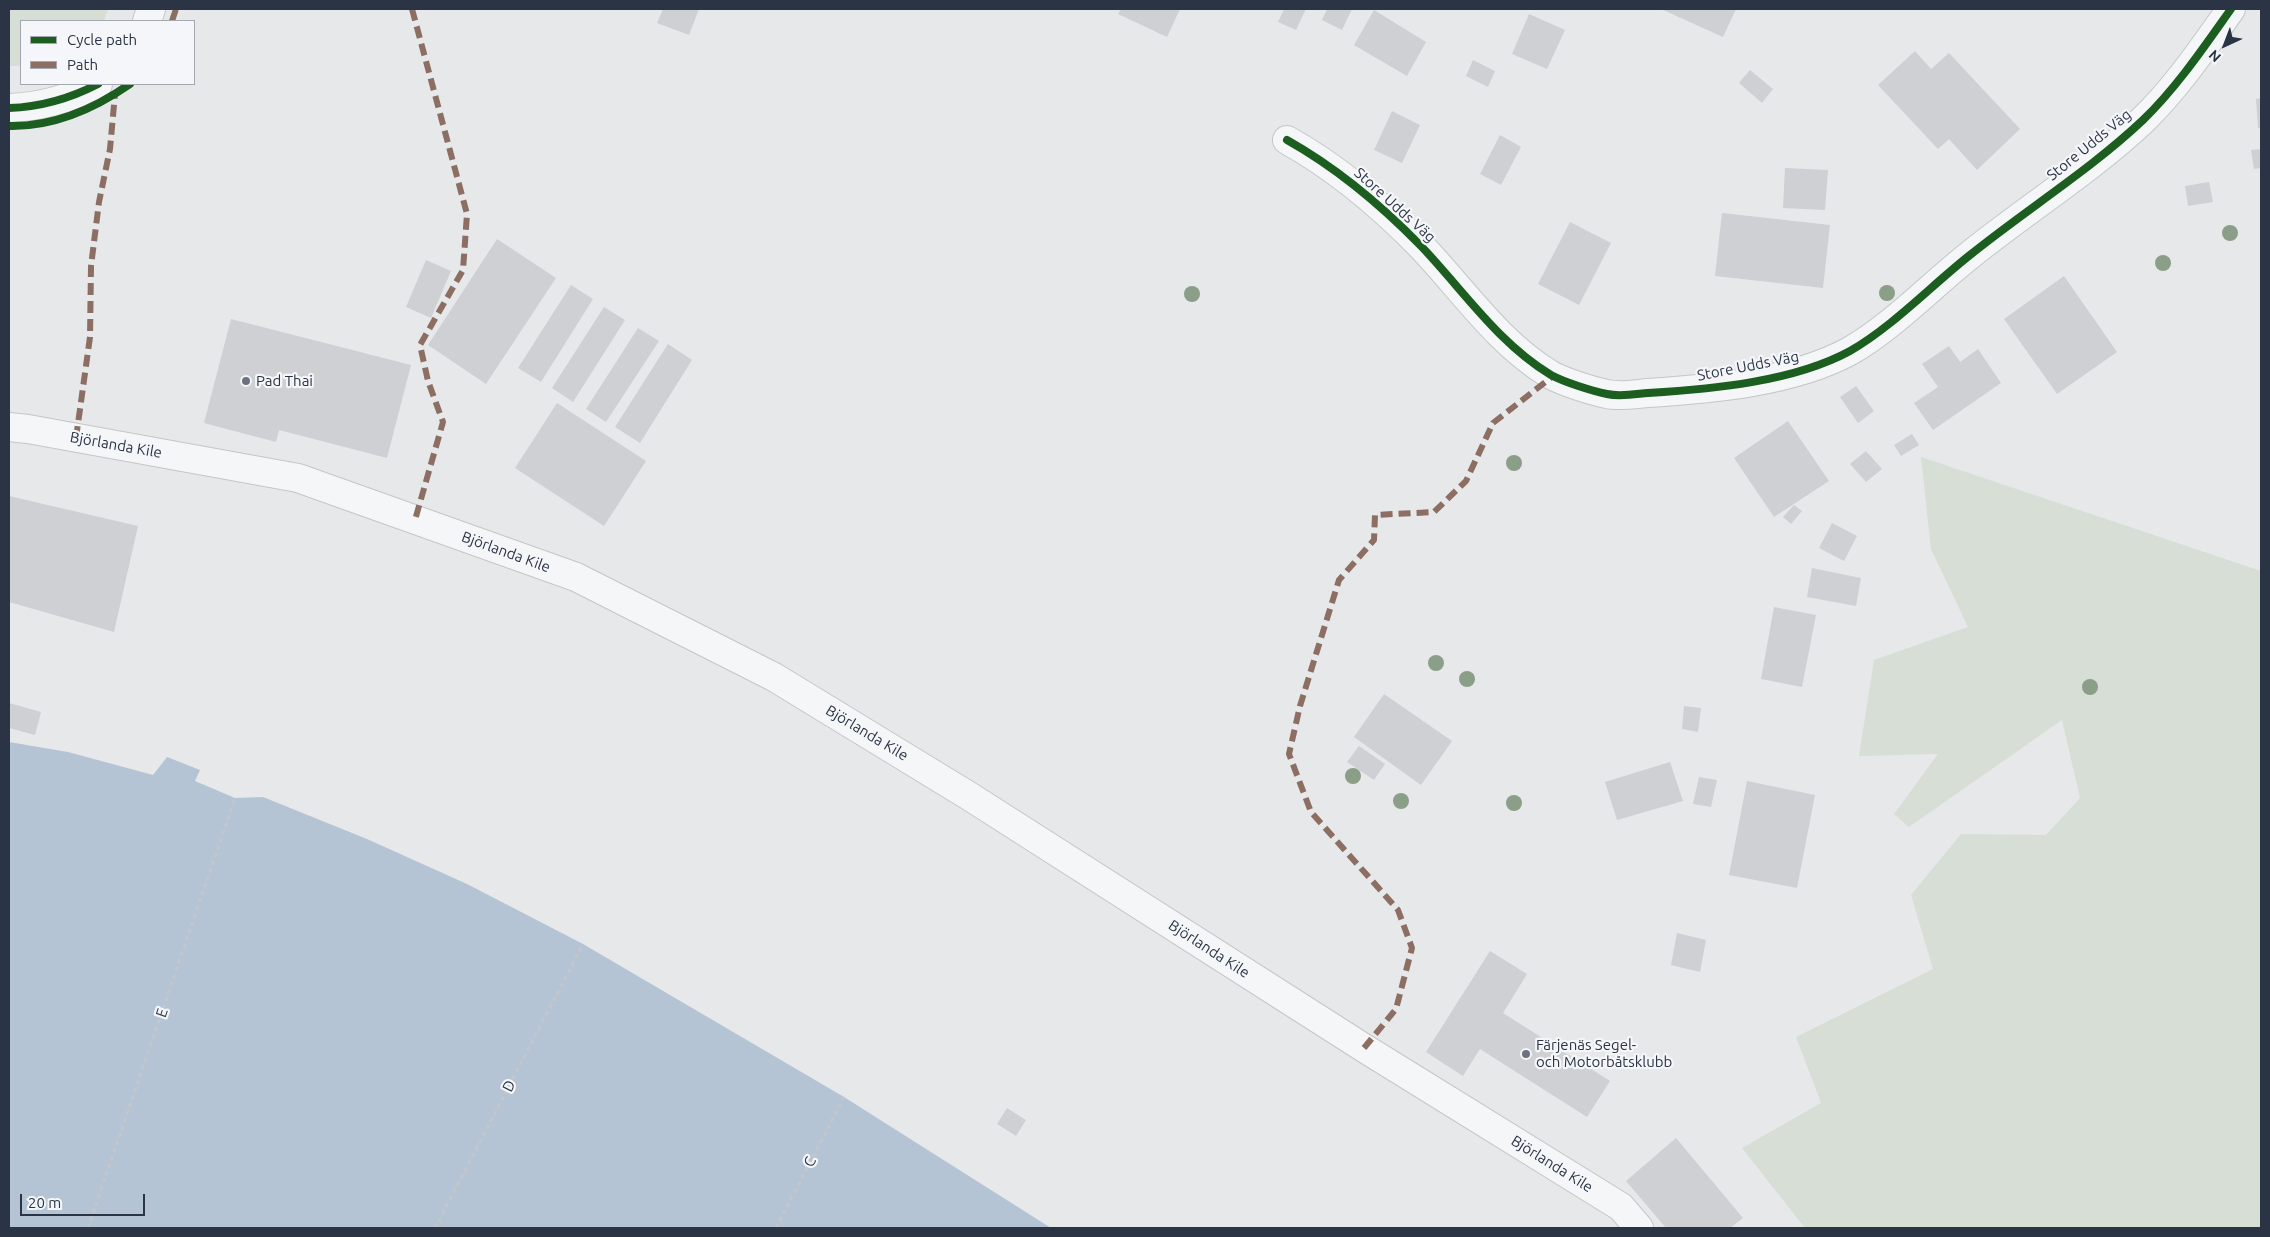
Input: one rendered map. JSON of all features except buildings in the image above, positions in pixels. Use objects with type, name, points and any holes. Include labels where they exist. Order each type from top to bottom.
[{"type":"street","name":"Store Udds Väg","points":[[1287,140],[1311,154],[1374,202],[1422,247],[1485,319],[1518,350],[1553,376],[1609,395],[1695,390],[1800,373],[1850,350],[1900,314],[1969,256],[2030,209],[2099,159],[2138,124],[2184,75],[2231,9]]},
{"type":"street","points":[[9,108],[31,107],[64,100],[96,85]]},
{"type":"street","name":"Björlanda Kile","points":[[9,427],[298,478],[576,577],[774,677],[969,796],[1364,1048],[1621,1206],[1639,1228]]},
{"type":"shaded area","points":[[9,9],[108,9],[104,20],[20,20],[20,66],[9,66]]},
{"type":"shaded area","points":[[1921,457],[2261,571],[2261,1228],[1805,1228],[1742,1148],[1821,1103],[1796,1037],[1933,969],[1911,895],[1961,834],[2046,835],[2080,798],[2062,720],[1909,827],[1894,814],[1938,754],[1859,756],[1874,660],[1968,627],[1931,549]]},
{"type":"water","points":[[9,742],[68,752],[153,775],[167,757],[200,770],[195,781],[235,798],[263,797],[367,839],[467,884],[583,944],[844,1097],[1051,1228],[9,1228]]},
{"type":"marked path","points":[[172,20],[176,9]]},
{"type":"marked path","points":[[412,9],[467,214],[463,270],[420,345],[428,381],[443,422],[415,520]]},
{"type":"marked path","points":[[76,438],[90,337],[91,266],[99,202],[110,149],[115,94]]},
{"type":"marked path","points":[[1364,1048],[1396,1009],[1412,948],[1398,910],[1311,812],[1289,754],[1300,706],[1339,580],[1374,540],[1375,515],[1434,512],[1466,481],[1493,423],[1553,376]]},
{"type":"cycle path","points":[[1287,140],[1341,175],[1390,216],[1421,246],[1514,348],[1551,375],[1586,389],[1617,395],[1725,386],[1778,377],[1828,362],[1850,351],[1881,330],[1970,255],[2102,156],[2143,120],[2179,80],[2231,9]]},
{"type":"cycle path","points":[[9,108],[55,101],[96,85]]},
{"type":"cycle path","points":[[9,126],[26,126],[73,115],[88,109],[128,85]]},
{"type":"place","name":"Pad Thai","points":[[246,381]]},
{"type":"place","name":"Färjenäs Segel- och Motorbåtsklubb","points":[[1526,1054]]}]
